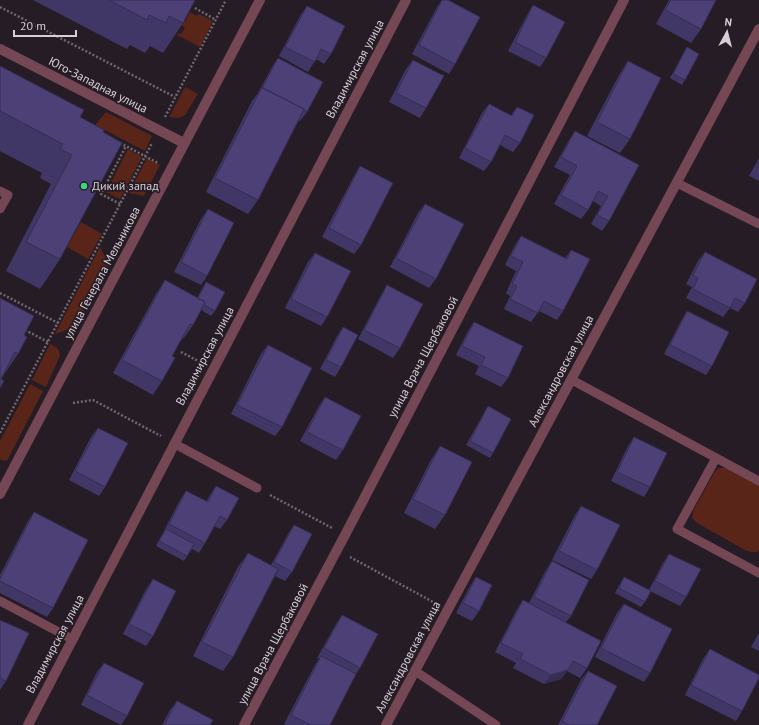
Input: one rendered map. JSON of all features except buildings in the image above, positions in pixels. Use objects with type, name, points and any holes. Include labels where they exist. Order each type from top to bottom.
[{"type":"street","name":"улица Генерала Мельникова","points":[[0,494],[260,0]]},
{"type":"street","name":"Владимирская улица","points":[[28,725],[406,0]]},
{"type":"street","name":"улица Врача Щербаковой","points":[[244,725],[345,535],[624,0]]},
{"type":"street","name":"Александровская улица","points":[[386,725],[759,29]]},
{"type":"street","name":"Юго-Западная улица","points":[[0,49],[184,143]]},
{"type":"lane","points":[[677,183],[759,224]]},
{"type":"lane","points":[[0,191],[8,195],[0,209]]},
{"type":"lane","points":[[572,380],[759,481]]},
{"type":"lane","points":[[174,444],[257,488]]},
{"type":"lane","points":[[716,458],[677,529],[759,572]]},
{"type":"lane","points":[[0,600],[72,639]]},
{"type":"lane","points":[[416,671],[496,725]]},
{"type":"path","points":[[0,433],[226,0]]},
{"type":"path","points":[[0,7],[176,97]]},
{"type":"path","points":[[195,8],[216,20]]},
{"type":"path","points":[[119,143],[171,170]]},
{"type":"path","points":[[120,204],[101,194],[126,146]]},
{"type":"path","points":[[0,293],[58,323]]},
{"type":"path","points":[[20,328],[48,342]]},
{"type":"path","points":[[181,352],[214,369]]},
{"type":"path","points":[[73,403],[93,400],[174,444]]},
{"type":"path","points":[[257,488],[345,535]]},
{"type":"path","points":[[337,550],[448,610]]},
{"type":"shaded area","points":[[190,12],[197,16],[199,14],[213,21],[200,47],[177,35],[178,33],[181,34],[185,28],[182,25]]},
{"type":"shaded area","points":[[185,87],[198,94],[185,115],[179,118],[169,117]]},
{"type":"shaded area","points":[[106,112],[152,136],[145,151],[95,125]]},
{"type":"shaded area","points":[[128,149],[142,157],[120,199],[106,192]]},
{"type":"shaded area","points":[[147,158],[160,165],[144,196],[129,193]]},
{"type":"shaded area","points":[[81,222],[102,234],[88,259],[67,247]]},
{"type":"shaded area","points":[[100,247],[109,264],[79,320],[68,329],[55,334]]},
{"type":"shaded area","points":[[50,344],[57,348],[60,356],[46,387],[32,380]]},
{"type":"shaded area","points":[[30,384],[43,391],[7,461],[0,460],[0,441]]},
{"type":"shaded area","points":[[720,468],[728,468],[759,485],[759,550],[757,552],[745,550],[697,523],[692,518],[693,511],[714,473]]},
{"type":"place","name":"Дикий запад","points":[[84,186]]}]
